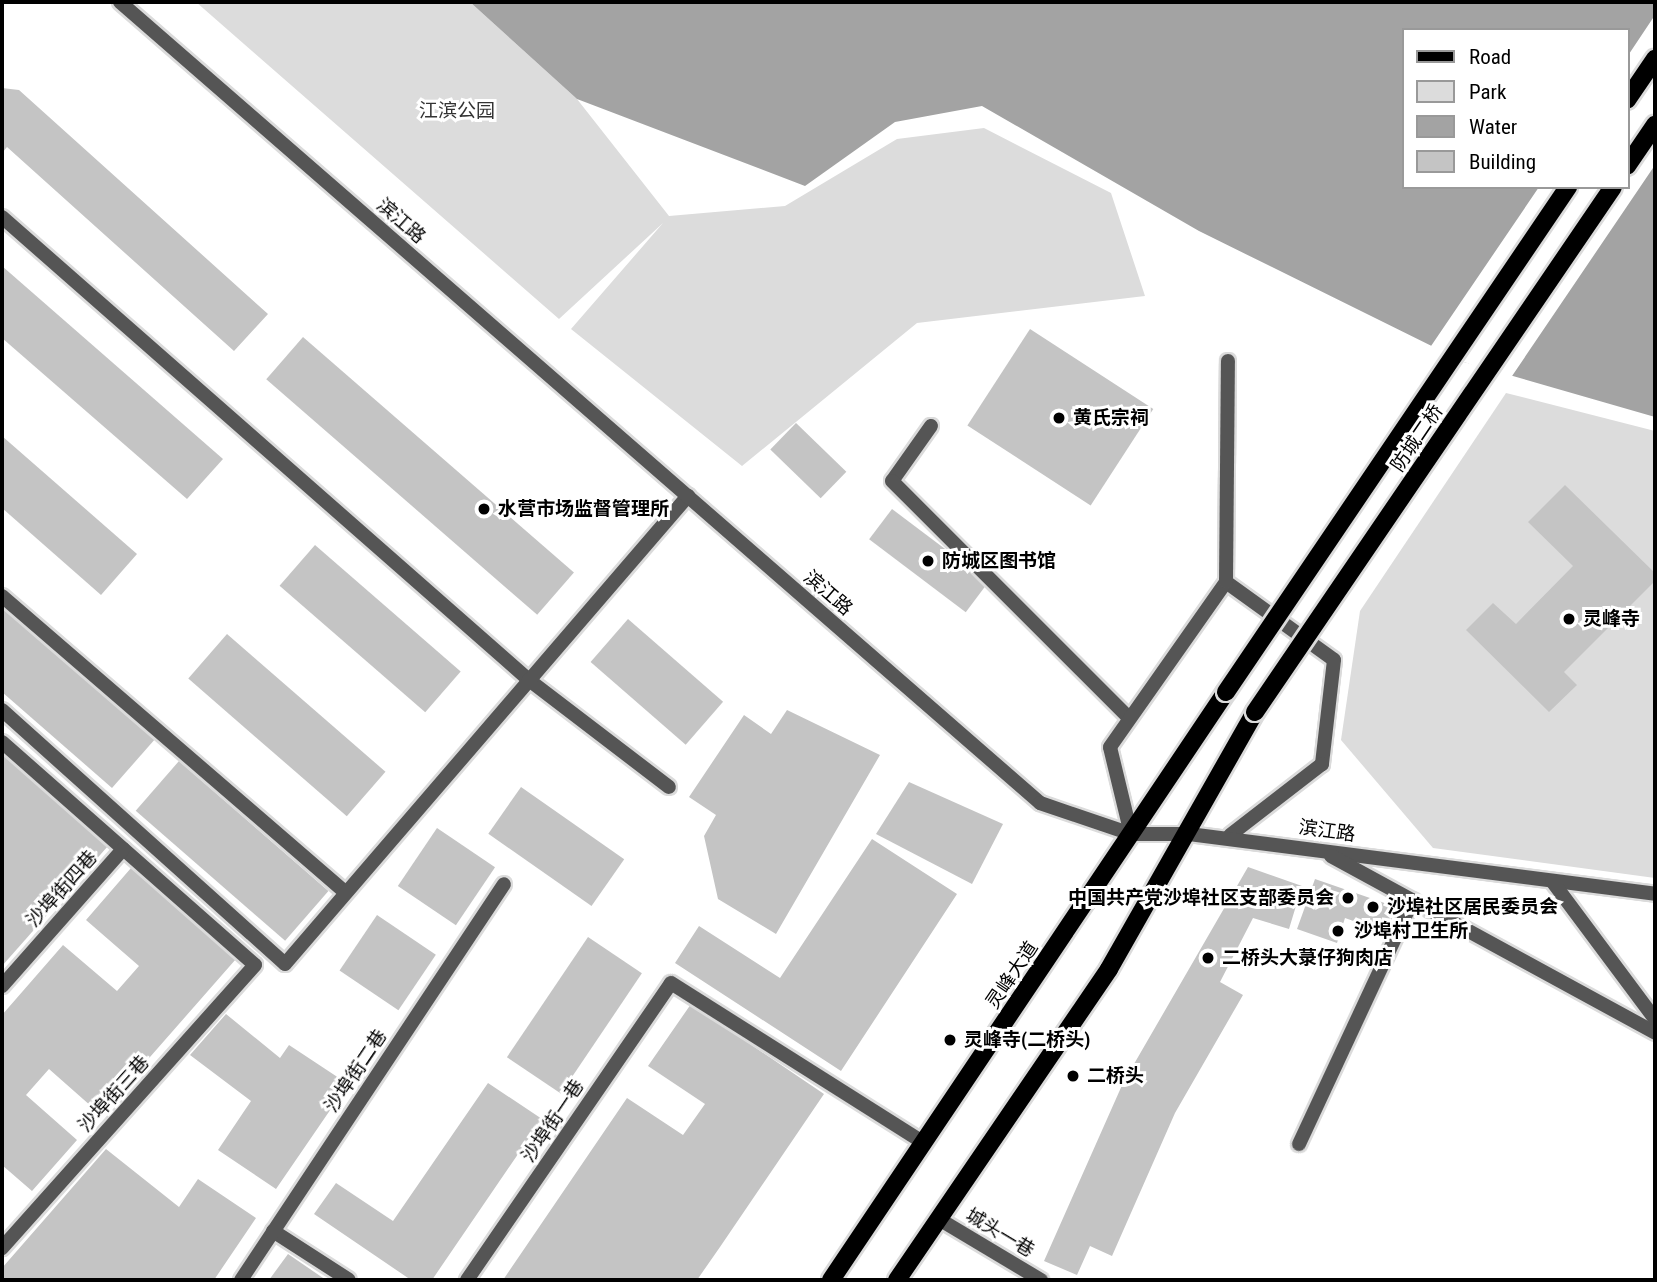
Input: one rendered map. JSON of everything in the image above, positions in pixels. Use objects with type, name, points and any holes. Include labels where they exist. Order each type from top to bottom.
[{"type":"main road","points":[[1629,97],[1655,59]]},
{"type":"main road","points":[[1629,163],[1655,125]]},
{"type":"main road","name":"防城二桥","points":[[1226,692],[1567,189]]},
{"type":"main road","name":"防城二桥","points":[[1189,834],[1255,712],[1612,189]]},
{"type":"main road","name":"灵峰大道","points":[[831,1280],[1226,692]]},
{"type":"main road","points":[[897,1280],[1110,969],[1189,834]]},
{"type":"street","name":"滨江路","points":[[120,2],[1040,803],[1131,834],[1230,835],[1322,851],[1655,894]]},
{"type":"street","points":[[2,216],[529,680],[669,787]]},
{"type":"street","points":[[1131,834],[1110,747],[1226,582],[1227,361]]},
{"type":"street","points":[[931,426],[892,481],[1129,718]]},
{"type":"street","points":[[2,710],[285,964],[688,496]]},
{"type":"street","points":[[1226,582],[1334,660],[1322,764],[1230,835]]},
{"type":"street","points":[[2,596],[346,893]]},
{"type":"street","points":[[2,742],[123,849]]},
{"type":"street","name":"沙埠街三巷","points":[[2,1248],[255,965],[123,849]]},
{"type":"street","name":"沙埠街四巷","points":[[2,986],[123,849]]},
{"type":"street","points":[[1322,851],[1655,1033]]},
{"type":"street","points":[[1552,881],[1655,1019]]},
{"type":"street","name":"沙埠街二巷","points":[[240,1280],[504,884]]},
{"type":"street","points":[[1299,1144],[1413,900]]},
{"type":"street","name":"沙埠街一巷","points":[[467,1280],[671,983],[924,1143]]},
{"type":"street","name":"城头一巷","points":[[939,1219],[1041,1280]]},
{"type":"street","points":[[274,1231],[349,1280]]},
{"type":"green space","name":"江滨公园","points":[[196,2],[470,2],[577,99],[669,216],[785,206],[897,139],[984,128],[1111,193],[1145,296],[917,323],[742,466],[571,329],[663,223],[559,319]]},
{"type":"green space","points":[[1506,393],[1655,431],[1655,878],[1433,848],[1341,740],[1360,611]]},
{"type":"water","points":[[470,2],[1655,2],[1655,417],[1464,362],[1199,231],[982,106],[895,122],[805,186],[577,99]]},
{"type":"pier","points":[[1655,15],[1655,165],[1510,379],[1429,349],[1538,189],[1629,189],[1629,54]]},
{"type":"building","points":[[2,88],[19,90],[268,314],[234,351],[7,147],[2,153]]},
{"type":"building","points":[[2,266],[223,459],[187,499],[2,338]]},
{"type":"building","name":"黄氏宗祠","points":[[1030,329],[1153,409],[1091,506],[967,425]]},
{"type":"building","points":[[303,337],[574,573],[537,615],[266,379]]},
{"type":"building","points":[[796,423],[846,472],[821,498],[770,450]]},
{"type":"building","points":[[2,436],[137,554],[101,595],[2,508]]},
{"type":"building","points":[[1565,485],[1655,573],[1655,581],[1564,672],[1577,685],[1549,712],[1466,630],[1493,603],[1516,624],[1573,566],[1528,522]]},
{"type":"building","name":"防城区图书馆","points":[[892,509],[989,582],[966,612],[869,539]]},
{"type":"building","points":[[315,545],[461,672],[425,712],[280,586]]},
{"type":"building","points":[[2,605],[156,738],[112,788],[2,692]]},
{"type":"building","points":[[628,619],[723,702],[686,745],[591,662]]},
{"type":"building","points":[[227,634],[385,772],[347,816],[188,679]]},
{"type":"building","points":[[787,710],[880,755],[776,934],[718,899],[704,836],[716,815],[689,797],[744,715],[771,734]]},
{"type":"building","points":[[4,755],[108,846],[2,966],[2,758]]},
{"type":"building","points":[[179,761],[328,891],[285,941],[136,811]]},
{"type":"building","points":[[909,782],[1003,824],[972,884],[876,834]]},
{"type":"building","points":[[521,787],[624,859],[592,906],[488,834]]},
{"type":"building","points":[[437,828],[495,867],[456,925],[398,886]]},
{"type":"building","points":[[872,839],[957,894],[841,1071],[675,963],[699,926],[780,978]]},
{"type":"building","points":[[1248,867],[1302,886],[1289,929],[1253,918],[1220,982],[1243,995],[1175,1113],[1112,1256],[1090,1246],[1077,1275],[1044,1261],[1123,1083]]},
{"type":"building","points":[[131,868],[236,959],[100,1114],[49,1069],[26,1095],[77,1140],[32,1191],[2,1165],[2,1015],[63,945],[117,991],[139,966],[86,920]]},
{"type":"building","points":[[1315,879],[1396,907],[1387,933],[1345,918],[1337,943],[1297,929]]},
{"type":"building","points":[[377,915],[436,955],[398,1010],[340,971]]},
{"type":"building","points":[[588,937],[642,973],[561,1094],[507,1057]]},
{"type":"building","points":[[691,1004],[824,1094],[720,1247],[697,1280],[503,1280],[627,1098],[683,1135],[705,1104],[648,1066]]},
{"type":"building","points":[[226,1014],[280,1058],[289,1045],[348,1084],[276,1189],[218,1150],[251,1101],[190,1055]]},
{"type":"building","points":[[488,1083],[542,1119],[432,1280],[411,1280],[314,1214],[336,1183],[393,1221]]},
{"type":"building","points":[[106,1149],[179,1207],[198,1179],[256,1218],[214,1280],[2,1280],[2,1268]]},
{"type":"building","points":[[288,1254],[326,1280],[269,1280]]},
{"type":"place","name":"黄氏宗祠","points":[[1059,418]]},
{"type":"place","name":"水营市场监督管理所","points":[[484,509]]},
{"type":"place","name":"防城区图书馆","points":[[928,561]]},
{"type":"place","name":"灵峰寺","points":[[1569,619]]},
{"type":"place","name":"中国共产党沙埠社区支部委员会","points":[[1348,898]]},
{"type":"place","name":"沙埠社区居民委员会","points":[[1373,907]]},
{"type":"place","name":"沙埠村卫生所","points":[[1338,931]]},
{"type":"place","name":"二桥头大菉仔狗肉店","points":[[1208,958]]},
{"type":"place","name":"灵峰寺(二桥头)","points":[[950,1040]]},
{"type":"place","name":"二桥头","points":[[1073,1076]]}]
